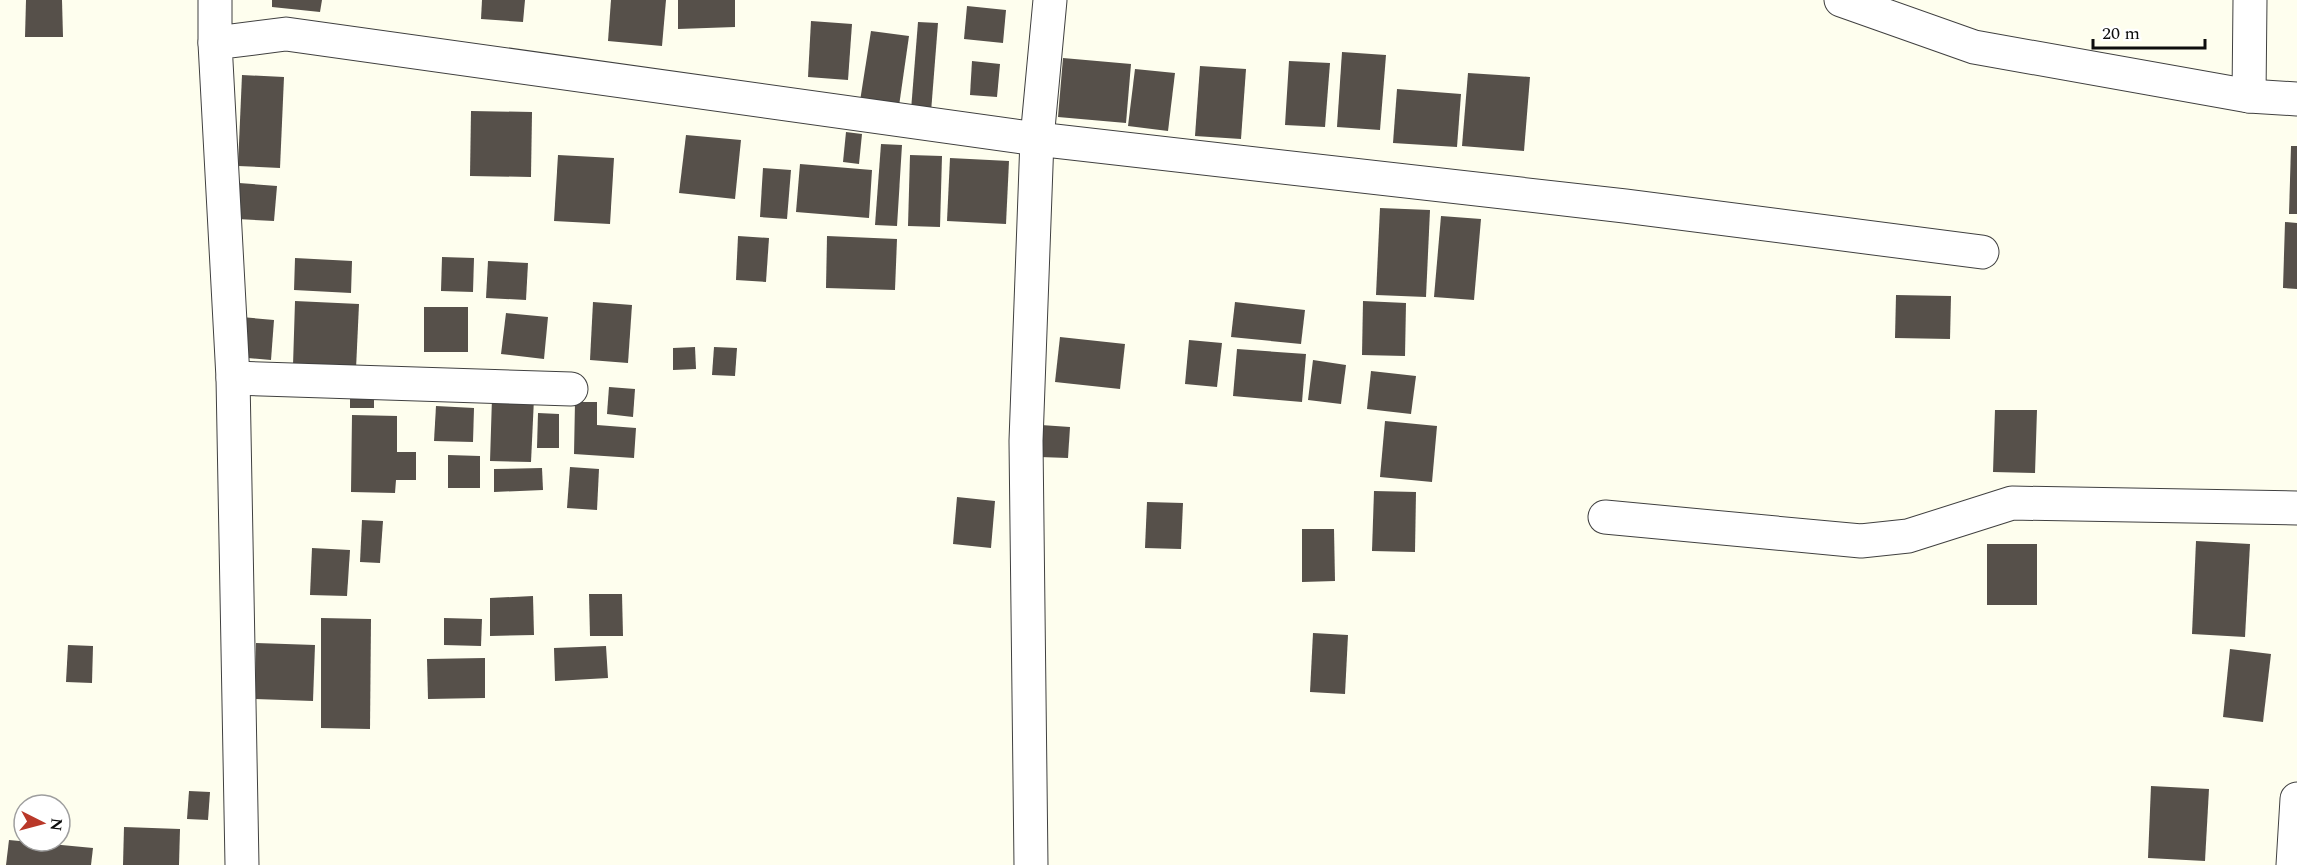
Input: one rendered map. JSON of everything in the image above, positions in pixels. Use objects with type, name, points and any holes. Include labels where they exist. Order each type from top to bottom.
[{"type":"street","points":[[215,0],[215,42],[233,378],[242,865]]},
{"type":"street","points":[[1031,865],[1026,441],[1037,139],[1050,0]]},
{"type":"street","points":[[1841,0],[1974,47],[2249,96],[2297,99]]},
{"type":"street","points":[[2249,96],[2250,0]]},
{"type":"street","points":[[215,42],[286,34],[1037,139],[1625,206],[1982,252]]},
{"type":"street","points":[[233,378],[571,389]]},
{"type":"street","points":[[1605,517],[1861,541],[1908,536],[2012,503],[2297,508]]},
{"type":"street","points":[[2293,865],[2297,799]]},
{"type":"building","points":[[26,0],[62,0],[63,37],[25,37]]},
{"type":"building","points":[[272,0],[322,0],[320,12],[272,7]]},
{"type":"building","points":[[482,0],[525,0],[523,22],[481,19]]},
{"type":"building","points":[[611,0],[666,0],[662,46],[608,41]]},
{"type":"building","points":[[678,0],[735,0],[735,27],[678,29]]},
{"type":"building","points":[[967,6],[1006,10],[1003,43],[964,39]]},
{"type":"building","points":[[811,21],[852,24],[848,80],[808,77]]},
{"type":"building","points":[[918,22],[938,23],[931,112],[911,110]]},
{"type":"building","points":[[871,31],[909,36],[899,106],[860,101]]},
{"type":"building","points":[[1342,52],[1386,55],[1380,130],[1337,127]]},
{"type":"building","points":[[1063,58],[1131,64],[1126,123],[1058,117]]},
{"type":"building","points":[[972,61],[1000,64],[997,97],[970,95]]},
{"type":"building","points":[[1289,61],[1330,63],[1325,127],[1285,125]]},
{"type":"building","points":[[1200,66],[1246,69],[1241,139],[1195,136]]},
{"type":"building","points":[[1135,69],[1175,73],[1168,131],[1128,126]]},
{"type":"building","points":[[1468,73],[1530,77],[1524,151],[1462,146]]},
{"type":"building","points":[[242,75],[284,77],[280,168],[238,166]]},
{"type":"building","points":[[1397,89],[1461,94],[1457,147],[1393,143]]},
{"type":"building","points":[[471,111],[532,112],[531,177],[470,176]]},
{"type":"building","points":[[846,132],[862,134],[859,164],[843,162]]},
{"type":"building","points":[[686,135],[741,140],[735,199],[679,193]]},
{"type":"building","points":[[881,144],[902,145],[897,226],[875,225]]},
{"type":"building","points":[[2291,146],[2297,146],[2297,214],[2289,214]]},
{"type":"building","points":[[558,155],[614,158],[610,224],[554,221]]},
{"type":"building","points":[[910,155],[942,156],[940,227],[908,226]]},
{"type":"building","points":[[950,158],[1009,161],[1006,224],[947,221]]},
{"type":"building","points":[[800,164],[872,170],[869,218],[796,212]]},
{"type":"building","points":[[763,168],[791,170],[787,219],[760,217]]},
{"type":"building","points":[[239,183],[277,186],[274,221],[237,219]]},
{"type":"building","points":[[1380,208],[1430,210],[1426,297],[1376,295]]},
{"type":"building","points":[[1441,216],[1481,219],[1474,300],[1434,297]]},
{"type":"building","points":[[2285,222],[2297,223],[2297,289],[2283,288]]},
{"type":"building","points":[[738,236],[769,238],[766,282],[736,280]]},
{"type":"building","points":[[827,236],[897,239],[895,290],[826,288]]},
{"type":"building","points":[[442,257],[474,258],[473,292],[441,291]]},
{"type":"building","points":[[295,258],[352,261],[351,293],[294,290]]},
{"type":"building","points":[[488,261],[528,263],[526,300],[486,298]]},
{"type":"building","points":[[1896,295],[1951,296],[1950,339],[1895,338]]},
{"type":"building","points":[[295,301],[359,304],[356,369],[293,366]]},
{"type":"building","points":[[1363,301],[1406,303],[1405,356],[1362,355]]},
{"type":"building","points":[[593,302],[632,305],[628,363],[590,360]]},
{"type":"building","points":[[1235,302],[1305,310],[1301,344],[1231,337]]},
{"type":"building","points":[[424,307],[468,307],[468,352],[424,352]]},
{"type":"building","points":[[506,313],[548,317],[544,359],[501,354]]},
{"type":"building","points":[[241,317],[274,320],[271,360],[237,357]]},
{"type":"building","points":[[1060,337],[1125,344],[1120,389],[1055,382]]},
{"type":"building","points":[[1189,340],[1222,343],[1217,387],[1185,384]]},
{"type":"building","points":[[695,347],[696,369],[673,370],[673,348]]},
{"type":"building","points":[[714,347],[737,348],[735,376],[712,375]]},
{"type":"building","points":[[1237,349],[1306,354],[1302,402],[1233,396]]},
{"type":"building","points":[[1313,360],[1346,365],[1341,404],[1308,400]]},
{"type":"building","points":[[1371,371],[1416,376],[1411,414],[1367,409]]},
{"type":"building","points":[[350,386],[374,386],[374,408],[350,408]]},
{"type":"building","points":[[609,387],[635,389],[633,417],[607,414]]},
{"type":"building","points":[[492,397],[534,398],[531,462],[490,461]]},
{"type":"building","points":[[575,402],[597,402],[597,425],[636,428],[634,458],[574,454]]},
{"type":"building","points":[[436,406],[474,408],[473,442],[434,441]]},
{"type":"building","points":[[1995,410],[2037,410],[2035,473],[1993,472]]},
{"type":"building","points":[[538,413],[559,414],[559,448],[537,448]]},
{"type":"building","points":[[352,415],[397,416],[397,452],[416,452],[416,480],[396,480],[395,493],[351,492]]},
{"type":"building","points":[[1385,421],[1437,426],[1432,482],[1380,477]]},
{"type":"building","points":[[1041,425],[1070,427],[1068,458],[1040,457]]},
{"type":"building","points":[[448,455],[480,456],[480,488],[448,488]]},
{"type":"building","points":[[570,467],[599,469],[597,510],[567,508]]},
{"type":"building","points":[[542,468],[543,490],[494,492],[494,469]]},
{"type":"building","points":[[1374,491],[1416,492],[1415,552],[1372,551]]},
{"type":"building","points":[[957,497],[995,501],[991,548],[953,544]]},
{"type":"building","points":[[1147,502],[1183,503],[1181,549],[1145,548]]},
{"type":"building","points":[[362,520],[383,521],[380,563],[360,562]]},
{"type":"building","points":[[1302,529],[1334,529],[1335,581],[1302,582]]},
{"type":"building","points":[[2196,541],[2250,544],[2245,637],[2192,634]]},
{"type":"building","points":[[1987,544],[2037,544],[2037,605],[1987,605]]},
{"type":"building","points":[[312,548],[350,550],[347,596],[310,595]]},
{"type":"building","points":[[589,594],[622,594],[623,636],[590,636]]},
{"type":"building","points":[[533,596],[534,635],[490,636],[490,598]]},
{"type":"building","points":[[321,618],[371,619],[370,729],[321,728]]},
{"type":"building","points":[[444,618],[482,619],[481,646],[444,645]]},
{"type":"building","points":[[1313,633],[1348,635],[1345,694],[1310,692]]},
{"type":"building","points":[[256,643],[315,645],[313,701],[255,699]]},
{"type":"building","points":[[68,645],[93,646],[92,683],[66,682]]},
{"type":"building","points":[[606,646],[608,678],[555,681],[554,648]]},
{"type":"building","points":[[2230,649],[2271,654],[2263,722],[2223,717]]},
{"type":"building","points":[[485,658],[485,698],[428,699],[427,659]]},
{"type":"building","points":[[2151,786],[2209,789],[2205,861],[2148,858]]},
{"type":"building","points":[[189,791],[210,792],[208,820],[187,819]]},
{"type":"building","points":[[124,827],[180,829],[179,865],[123,865]]},
{"type":"building","points":[[9,840],[12,840],[12,853],[72,853],[72,846],[93,848],[91,865],[6,865]]}]
